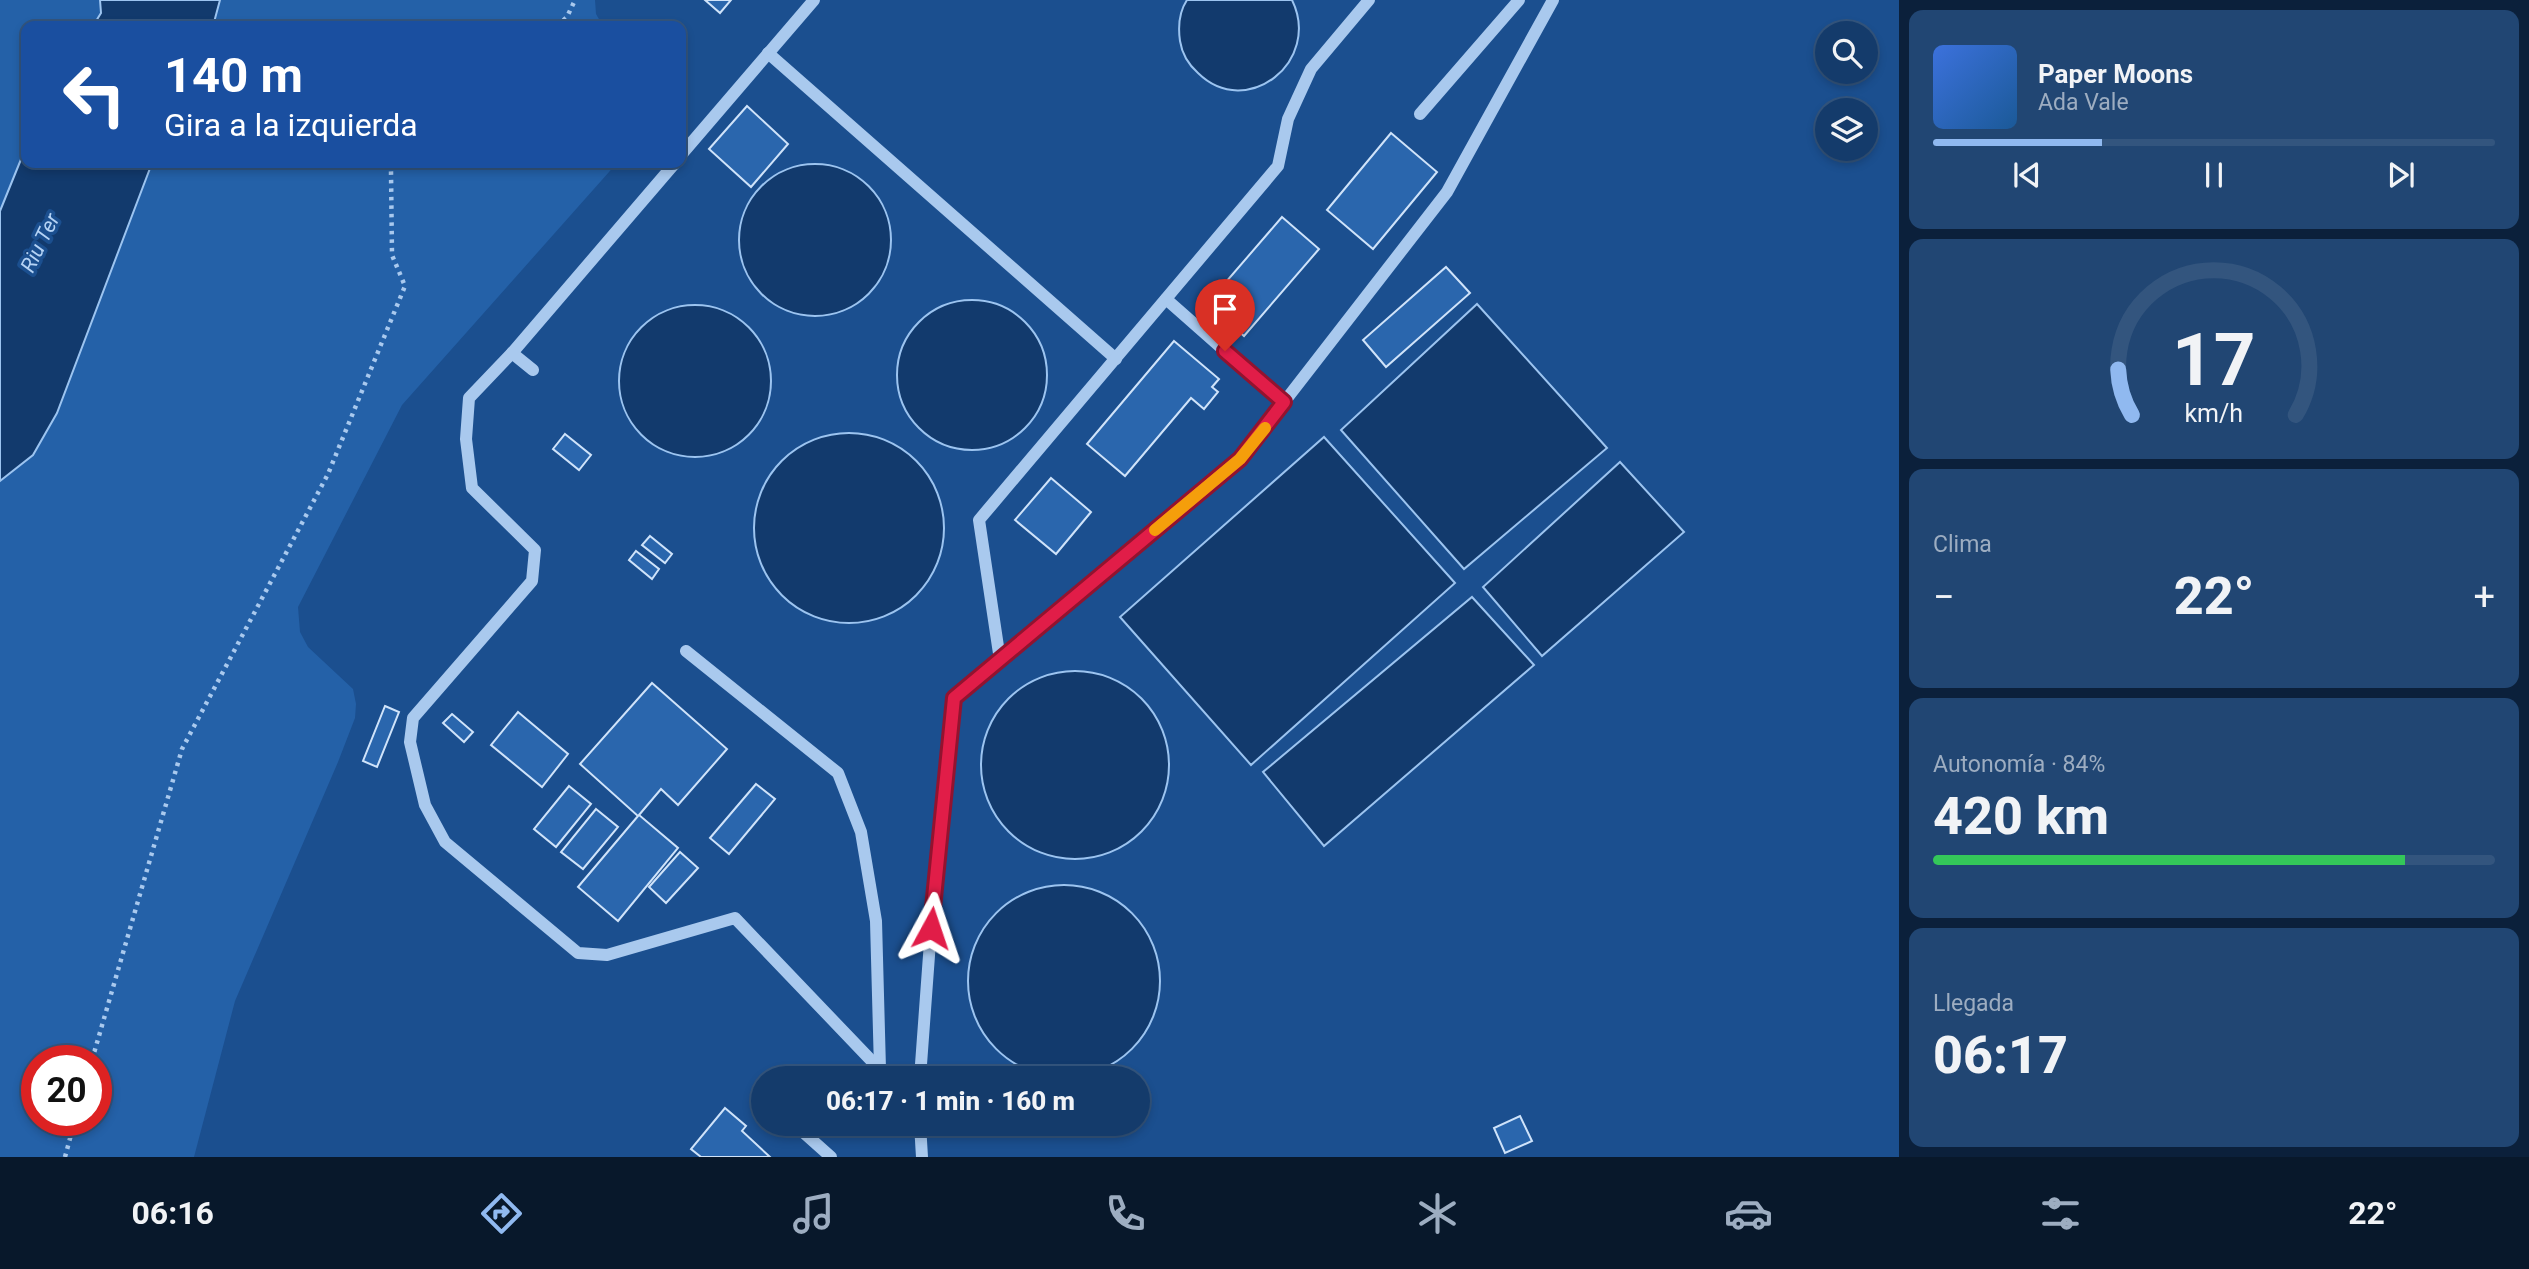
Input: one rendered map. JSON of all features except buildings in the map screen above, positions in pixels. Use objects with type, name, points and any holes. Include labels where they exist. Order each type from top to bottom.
[{"type":"street","points":[[686,150],[814,0]]},
{"type":"street","points":[[1000,660],[979,520],[1278,166],[1288,119],[1311,69],[1369,0]]},
{"type":"street","points":[[1420,114],[1519,0]]},
{"type":"street","points":[[920,1066],[933,901],[954,698],[1240,459],[1447,192],[1553,0]]},
{"type":"street","points":[[768,53],[1116,359]]},
{"type":"street","points":[[670,168],[512,353],[469,398],[466,439],[472,488],[535,550],[532,580],[413,718],[410,742],[425,805],[445,842],[578,953],[607,954],[734,918],[876,1066]]},
{"type":"street","points":[[1166,299],[1284,402]]},
{"type":"street","points":[[512,353],[533,370]]},
{"type":"street","points":[[686,651],[838,773],[861,832],[876,921],[884,1066]]},
{"type":"street","points":[[807,1136],[831,1157]]},
{"type":"street","points":[[921,1136],[922,1157]]},
{"type":"path","points":[[562,21],[575,0]]},
{"type":"path","points":[[97,1045],[182,749],[328,474],[405,286],[392,255],[393,168]]},
{"type":"path","points":[[65,1157],[71,1136]]},
{"type":"shaded area","points":[[0,0],[100,0],[101,13],[96,21],[21,21],[21,159],[0,210]]},
{"type":"shaded area","points":[[220,0],[595,0],[596,14],[600,21],[214,21]]},
{"type":"shaded area","points":[[150,168],[613,168],[402,405],[298,607],[300,632],[308,647],[353,689],[355,718],[235,1001],[194,1157],[0,1157],[0,481],[33,455],[57,413]]},
{"type":"water","points":[[100,0],[220,0],[214,21],[96,21],[101,13]]},
{"type":"water","points":[[1187,0],[1292,0],[1299,23],[1297,44],[1288,63],[1275,77],[1257,87],[1238,90],[1217,86],[1195,70],[1182,50],[1179,25]]},
{"type":"water","name":"Riu Ter","points":[[21,159],[21,168],[150,168],[57,413],[33,455],[0,481],[0,211]]},
{"type":"water","points":[[815,164],[844,170],[869,186],[885,211],[891,240],[885,269],[869,294],[844,310],[815,316],[786,310],[761,294],[745,269],[739,240],[745,211],[761,186],[786,170]]},
{"type":"water","points":[[972,300],[1001,306],[1025,322],[1041,346],[1047,375],[1041,404],[1025,428],[1001,444],[972,450],[943,444],[919,428],[903,404],[897,375],[903,346],[919,322],[943,306]]},
{"type":"water","points":[[1477,304],[1607,448],[1464,569],[1341,430]]},
{"type":"water","points":[[695,305],[724,311],[749,327],[765,352],[771,381],[765,410],[749,435],[724,451],[695,457],[666,451],[641,435],[625,410],[619,381],[625,352],[641,327],[666,311]]},
{"type":"water","points":[[849,433],[885,441],[902,449],[916,461],[928,475],[936,492],[944,528],[936,564],[928,581],[916,595],[902,607],[885,615],[849,623],[813,615],[796,607],[782,595],[770,581],[762,564],[754,528],[762,492],[770,475],[782,461],[796,449],[813,441]]},
{"type":"water","points":[[1324,437],[1455,583],[1251,765],[1120,617]]},
{"type":"water","points":[[1620,462],[1684,532],[1542,656],[1483,587]]},
{"type":"water","points":[[1472,597],[1534,665],[1324,846],[1263,772]]},
{"type":"water","points":[[1075,671],[1093,672],[1111,678],[1142,698],[1162,729],[1168,747],[1168,783],[1162,801],[1142,832],[1111,852],[1093,858],[1075,859],[1057,858],[1039,852],[1008,832],[988,801],[982,783],[981,765],[982,747],[988,729],[1008,698],[1039,678],[1057,672]]},
{"type":"water","points":[[1045,887],[1083,887],[1117,902],[1132,913],[1143,928],[1158,962],[1158,1000],[1152,1018],[1132,1049],[1106,1066],[1022,1066],[996,1049],[976,1018],[970,1000],[970,962],[985,928],[996,913],[1011,902]]},
{"type":"slow traffic","points":[[1155,530],[1240,459],[1265,428]]},
{"type":"route","points":[[931,928],[954,698],[1240,459],[1284,402],[1225,351]]}]
